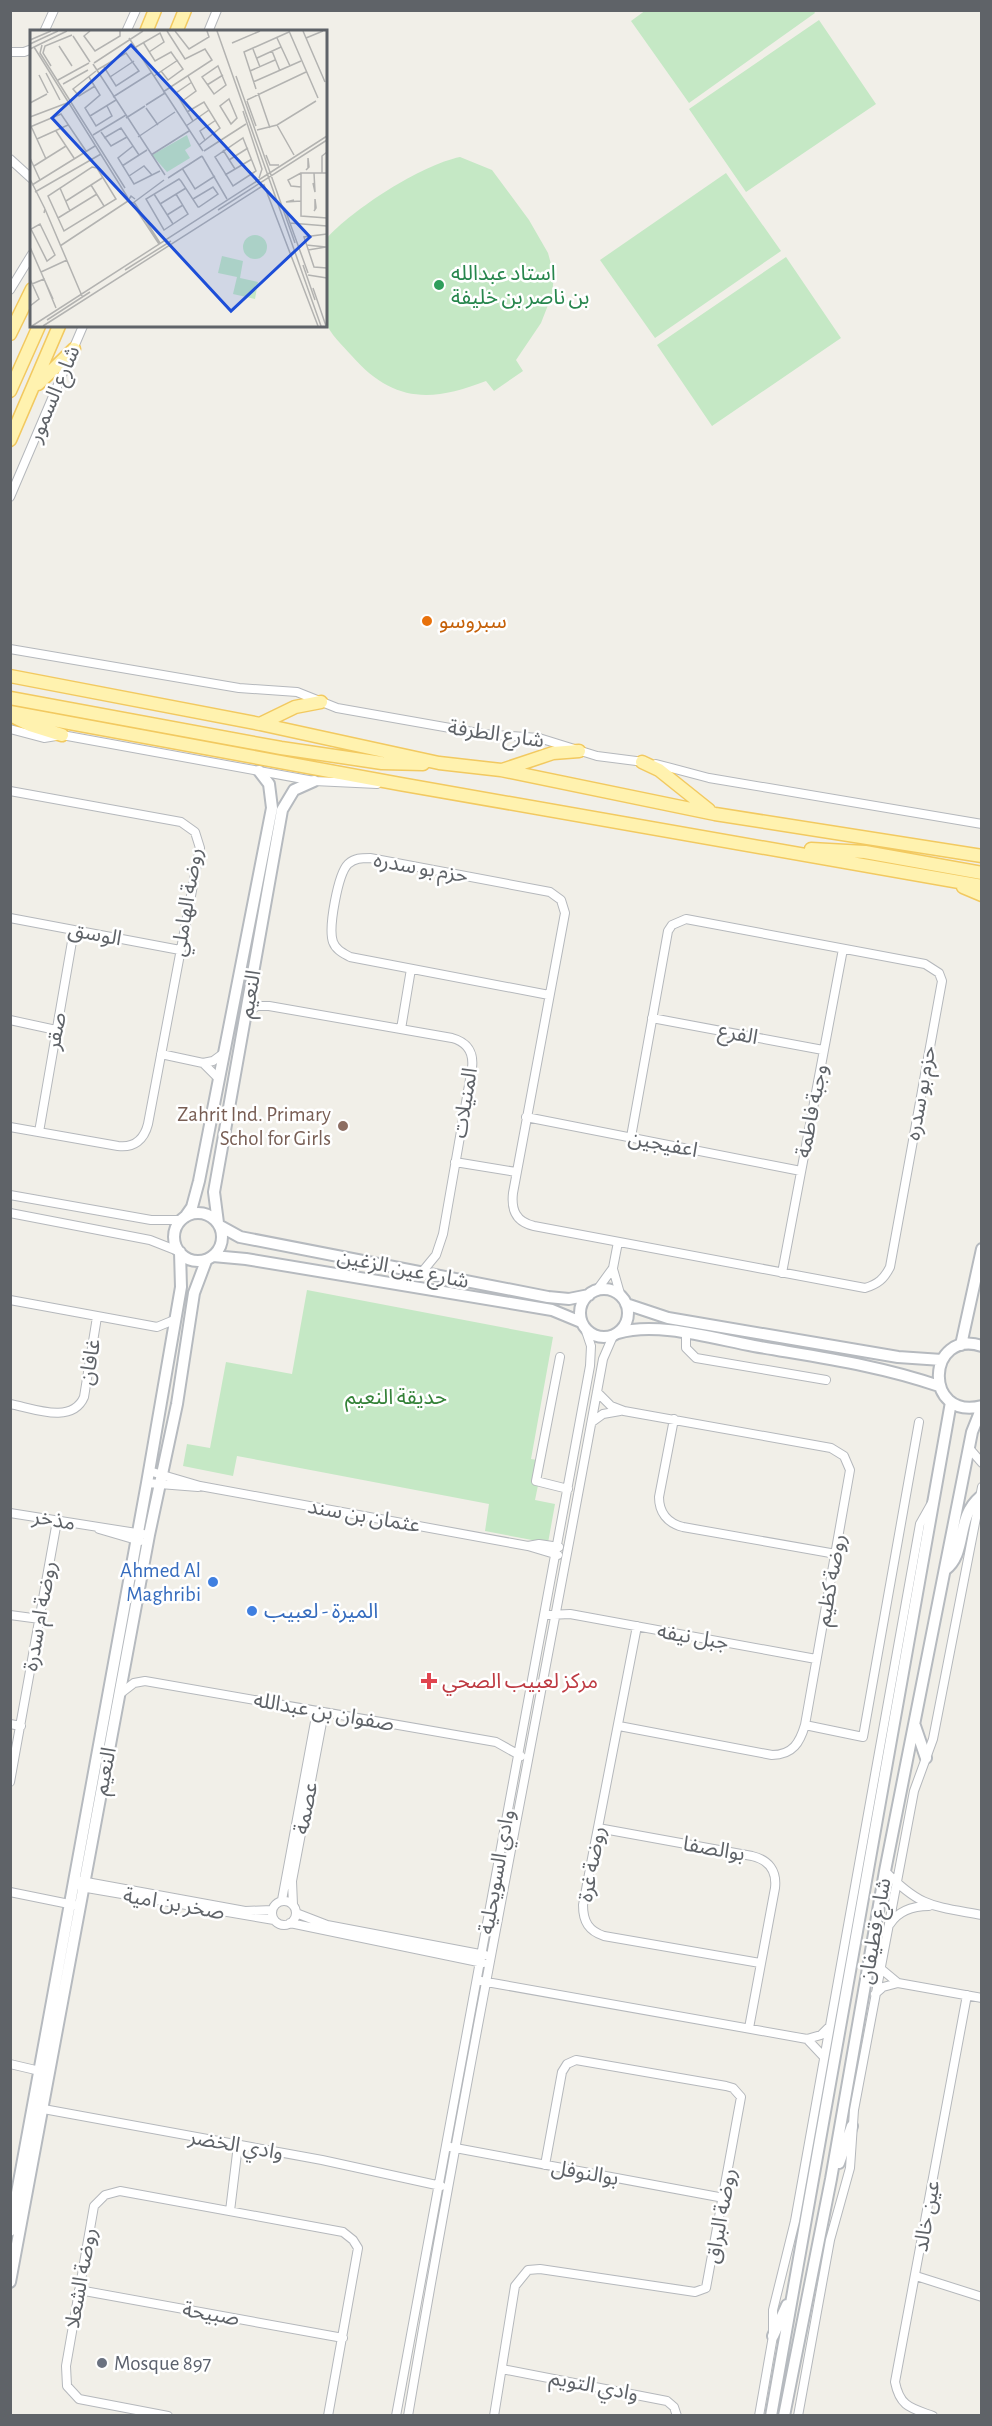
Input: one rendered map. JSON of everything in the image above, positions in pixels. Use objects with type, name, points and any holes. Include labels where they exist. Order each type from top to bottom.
[{"type":"main road","points":[[147,30],[155,10]]},
{"type":"main road","points":[[177,30],[185,10]]},
{"type":"main road","points":[[10,334],[30,293]]},
{"type":"main road","points":[[10,391],[39,327]]},
{"type":"main road","name":"شارع السمور","points":[[10,440],[58,327]]},
{"type":"main road","points":[[33,389],[74,349]]},
{"type":"main road","name":"شارع الطرفة","points":[[10,676],[260,724],[439,763],[501,770],[715,814],[981,856]]},
{"type":"main road","points":[[10,698],[281,748],[382,763],[439,763]]},
{"type":"main road","points":[[260,724],[295,707],[321,702]]},
{"type":"main road","points":[[10,713],[30,725],[62,735]]},
{"type":"main road","points":[[10,713],[981,886]]},
{"type":"main road","points":[[501,770],[553,753],[579,751]]},
{"type":"main road","points":[[642,762],[659,770],[715,814]]},
{"type":"main road","points":[[780,850],[853,851],[981,873]]},
{"type":"main road","points":[[942,878],[981,895]]},
{"type":"street","points":[[45,30],[54,10]]},
{"type":"street","points":[[127,30],[136,10]]},
{"type":"street","points":[[209,30],[218,10]]},
{"type":"street","points":[[10,52],[30,50]]},
{"type":"street","points":[[10,159],[30,177]]},
{"type":"street","points":[[22,170],[30,172]]},
{"type":"street","points":[[10,290],[30,257]]},
{"type":"street","name":"شارع السمور","points":[[10,497],[83,327]]},
{"type":"street","name":"شارع الطرفة","points":[[10,649],[239,688],[289,690],[308,695],[337,708],[484,734],[546,740],[579,751],[642,762],[720,780],[981,824]]},
{"type":"street","points":[[10,729],[44,738],[62,735],[314,781],[400,784]]},
{"type":"street","name":"النعيم","points":[[183,1219],[192,1207],[200,1181],[272,808],[269,784],[259,771]]},
{"type":"street","name":"النعيم","points":[[219,1225],[214,1192],[282,810],[294,790],[314,781]]},
{"type":"street","name":"روضة الهاملي","points":[[10,791],[181,822],[192,829],[199,839],[200,852],[146,1131],[138,1142],[118,1146],[10,1127]]},
{"type":"street","name":"حزم بو سدره","points":[[549,994],[350,957],[341,952],[333,942],[331,931],[341,874],[356,859],[370,858],[550,892],[556,896],[565,913],[516,1172],[513,1208],[523,1222],[865,1288],[885,1277],[890,1267],[942,981],[939,973],[925,964],[686,919],[678,921],[668,931],[631,1137]]},
{"type":"street","name":"الوسق","points":[[10,918],[180,950]]},
{"type":"street","name":"صقر","points":[[39,1132],[74,930]]},
{"type":"street","name":"وجبة فاطمة","points":[[782,1273],[843,949]]},
{"type":"street","points":[[401,1029],[411,969]]},
{"type":"street","name":"المنيلات","points":[[247,1013],[253,1008],[265,1005],[458,1040],[470,1051],[473,1062],[439,1248],[432,1262],[422,1272]]},
{"type":"street","name":"الفرع","points":[[652,1018],[823,1050]]},
{"type":"street","points":[[10,1020],[56,1030]]},
{"type":"street","points":[[161,1054],[203,1063],[217,1059],[224,1053]]},
{"type":"street","points":[[203,1063],[219,1078]]},
{"type":"street","name":"اعفيجين","points":[[526,1117],[801,1171]]},
{"type":"street","points":[[455,1162],[516,1172]]},
{"type":"street","points":[[10,1195],[151,1220],[183,1219],[202,1214],[219,1225],[222,1239],[210,1259],[192,1260],[179,1251],[150,1240],[10,1214]]},
{"type":"street","points":[[179,1251],[175,1231],[183,1219]]},
{"type":"street","name":"شارع عين الزغين","points":[[219,1225],[240,1237],[548,1298],[569,1299],[593,1293]]},
{"type":"street","points":[[618,1242],[613,1268],[580,1310],[583,1325],[601,1337],[645,1329],[686,1334],[872,1366],[939,1386]]},
{"type":"street","points":[[961,1345],[981,1249]]},
{"type":"street","name":"النعيم","points":[[79,1884],[120,1694],[143,1538],[147,1483],[181,1287],[179,1251]]},
{"type":"street","name":"النعيم","points":[[10,2231],[45,2072],[143,1538],[160,1480],[179,1392],[194,1293],[210,1259]]},
{"type":"street","name":"شارع عين الزغين","points":[[210,1259],[246,1259],[552,1310],[583,1325]]},
{"type":"street","points":[[613,1268],[628,1317],[616,1334]]},
{"type":"street","points":[[593,1293],[610,1290],[624,1300],[668,1318],[898,1357],[942,1360]]},
{"type":"street","points":[[10,1300],[157,1327],[174,1320]]},
{"type":"street","name":"غافان","points":[[10,1404],[63,1413],[80,1406],[85,1393],[97,1317]]},
{"type":"street","name":"وادي السويحلية","points":[[396,2415],[443,2186],[481,1981],[518,1756],[590,1366],[591,1346],[583,1325]]},
{"type":"street","points":[[157,1327],[171,1341]]},
{"type":"street","name":"وادي السويحلية","points":[[485,1959],[528,1758],[603,1359],[616,1334]]},
{"type":"street","points":[[686,1334],[686,1348],[696,1358],[826,1380]]},
{"type":"street","points":[[981,1346],[961,1345],[951,1349],[942,1360],[938,1372],[939,1386],[951,1402],[966,1408],[981,1407]]},
{"type":"street","points":[[560,1357],[536,1481],[568,1489]]},
{"type":"street","name":"روضة كظيم","points":[[597,1392],[606,1402],[624,1411]]},
{"type":"street","name":"شارع قطيفان","points":[[771,2415],[936,1498],[951,1402]]},
{"type":"street","name":"شارع قطيفان","points":[[784,2415],[831,2179],[885,1871],[973,1427],[981,1407]]},
{"type":"street","name":"روضة كظيم","points":[[592,1422],[603,1414],[624,1411],[674,1419],[838,1451],[848,1463],[850,1470],[805,1725],[795,1747],[778,1755],[619,1726]]},
{"type":"street","points":[[674,1419],[659,1497],[660,1508],[669,1521],[683,1527],[836,1554]]},
{"type":"street","points":[[805,1725],[863,1737],[919,1422]]},
{"type":"street","points":[[969,1448],[980,1459]]},
{"type":"street","name":"عثمان بن سند","points":[[149,1471],[160,1480]]},
{"type":"street","name":"عثمان بن سند","points":[[147,1483],[160,1480],[200,1486],[528,1546],[539,1544],[556,1551],[566,1552]]},
{"type":"street","points":[[945,1570],[955,1559],[966,1513],[981,1492]]},
{"type":"street","name":"شارع قطيفان","points":[[798,2415],[830,2240],[850,2168],[852,2126],[914,1791],[933,1739],[981,1492]]},
{"type":"street","name":"شارع قطيفان","points":[[759,2415],[773,2336],[773,2310],[795,2221],[920,1524],[926,1510],[936,1498]]},
{"type":"street","name":"مذخر","points":[[10,1513],[143,1538]]},
{"type":"street","name":"روضة ام سدرة","points":[[10,1782],[57,1521]]},
{"type":"street","name":"جبل نيفه","points":[[546,1603],[556,1605],[570,1614]]},
{"type":"street","name":"جبل نيفه","points":[[544,1614],[554,1616],[570,1614],[816,1659]]},
{"type":"street","points":[[10,1615],[40,1619]]},
{"type":"street","name":"روضة غرة","points":[[637,1626],[584,1905],[585,1922],[590,1929],[604,1936],[760,1963]]},
{"type":"street","name":"صفوان بن عبدالله","points":[[120,1694],[128,1685],[145,1681],[496,1742],[507,1746],[518,1756],[528,1758]]},
{"type":"street","name":"عصمة","points":[[282,1900],[321,1712]]},
{"type":"street","name":"عصمة","points":[[294,1909],[292,1881],[321,1712]]},
{"type":"street","points":[[10,1724],[21,1726]]},
{"type":"street","points":[[915,1726],[926,1758]]},
{"type":"street","name":"بوالصفا","points":[[598,1828],[752,1856],[766,1862],[774,1873],[776,1881],[749,2028]]},
{"type":"street","points":[[885,1871],[915,1899],[936,1906],[981,1915]]},
{"type":"street","name":"صخر بن امية","points":[[79,1884],[245,1911],[272,1910]]},
{"type":"street","name":"صخر بن امية","points":[[79,1884],[274,1920]]},
{"type":"street","points":[[10,1892],[75,1905]]},
{"type":"street","points":[[282,1900],[319,1924],[485,1959],[290,1923],[284,1925],[274,1920],[272,1910],[275,1904],[282,1900]]},
{"type":"street","points":[[888,1927],[894,1918],[910,1908],[936,1906]]},
{"type":"street","points":[[290,1923],[294,1909]]},
{"type":"street","points":[[880,1968],[898,1983]]},
{"type":"street","points":[[481,1981],[807,2039],[817,2037],[828,2028]]},
{"type":"street","points":[[875,1994],[888,1985],[898,1983],[981,1998]]},
{"type":"street","name":"عين خالد","points":[[933,2415],[909,2407],[898,2397],[896,2382],[966,1995]]},
{"type":"street","points":[[807,2039],[823,2056]]},
{"type":"street","name":"روضة البراق","points":[[494,2415],[515,2286],[524,2273],[533,2268],[540,2268],[701,2291],[709,2282],[741,2101],[736,2091],[726,2086],[580,2059],[571,2061],[564,2068],[561,2077],[545,2165]]},
{"type":"street","points":[[10,2064],[45,2072]]},
{"type":"street","name":"النعيم","points":[[10,2282],[38,2108]]},
{"type":"street","name":"وادي الخضر","points":[[38,2108],[443,2186]]},
{"type":"street","points":[[831,2179],[852,2126]]},
{"type":"street","points":[[230,2211],[238,2145]]},
{"type":"street","name":"بوالنوفل","points":[[450,2147],[724,2198]]},
{"type":"street","name":"وادي السويحلية","points":[[408,2415],[443,2186]]},
{"type":"street","name":"روضة الشعلا","points":[[168,2415],[79,2399],[67,2386],[66,2366],[94,2206],[105,2195],[120,2191],[343,2232],[353,2240],[358,2248],[344,2338],[328,2415]]},
{"type":"street","points":[[916,2277],[981,2297]]},
{"type":"street","points":[[773,2336],[794,2289]]},
{"type":"street","name":"صبيحة","points":[[79,2290],[344,2338]]},
{"type":"street","name":"وادي التويم","points":[[502,2369],[662,2400],[671,2403],[677,2415]]},
{"type":"green space","points":[[646,10],[813,10],[815,13],[689,103],[631,21]]},
{"type":"green space","points":[[819,20],[876,104],[746,192],[689,109]]},
{"type":"green space","name":"استاد عبدالله بن ناصر بن خليفة","points":[[460,157],[492,170],[529,220],[548,253],[554,275],[552,295],[541,323],[516,360],[523,371],[494,391],[486,381],[447,393],[429,395],[397,390],[366,371],[330,331],[327,324],[327,238],[353,215],[388,190],[444,162]]},
{"type":"green space","points":[[726,173],[781,251],[655,338],[600,260]]},
{"type":"green space","points":[[786,257],[841,338],[712,426],[657,345]]},
{"type":"green space","name":"حديقة النعيم","points":[[307,1290],[553,1337],[531,1459],[543,1461],[535,1500],[555,1504],[548,1543],[485,1531],[489,1504],[237,1456],[233,1476],[183,1466],[187,1444],[210,1448],[226,1362],[292,1374]]},
{"type":"place","name":"استاد عبدالله بن ناصر بن خليفة","points":[[439,285]]},
{"type":"place","name":"سبروسو","points":[[427,621]]},
{"type":"place","name":"Zahrit Ind. Primary Schol for Girls","points":[[343,1126]]},
{"type":"place","name":"Ahmed Al Maghribi","points":[[213,1582]]},
{"type":"place","name":"الميرة - لعبيب","points":[[252,1611]]},
{"type":"place","name":"مركز لعبيب الصحي","points":[[429,1681]]},
{"type":"place","name":"Mosque 897","points":[[102,2363]]}]
